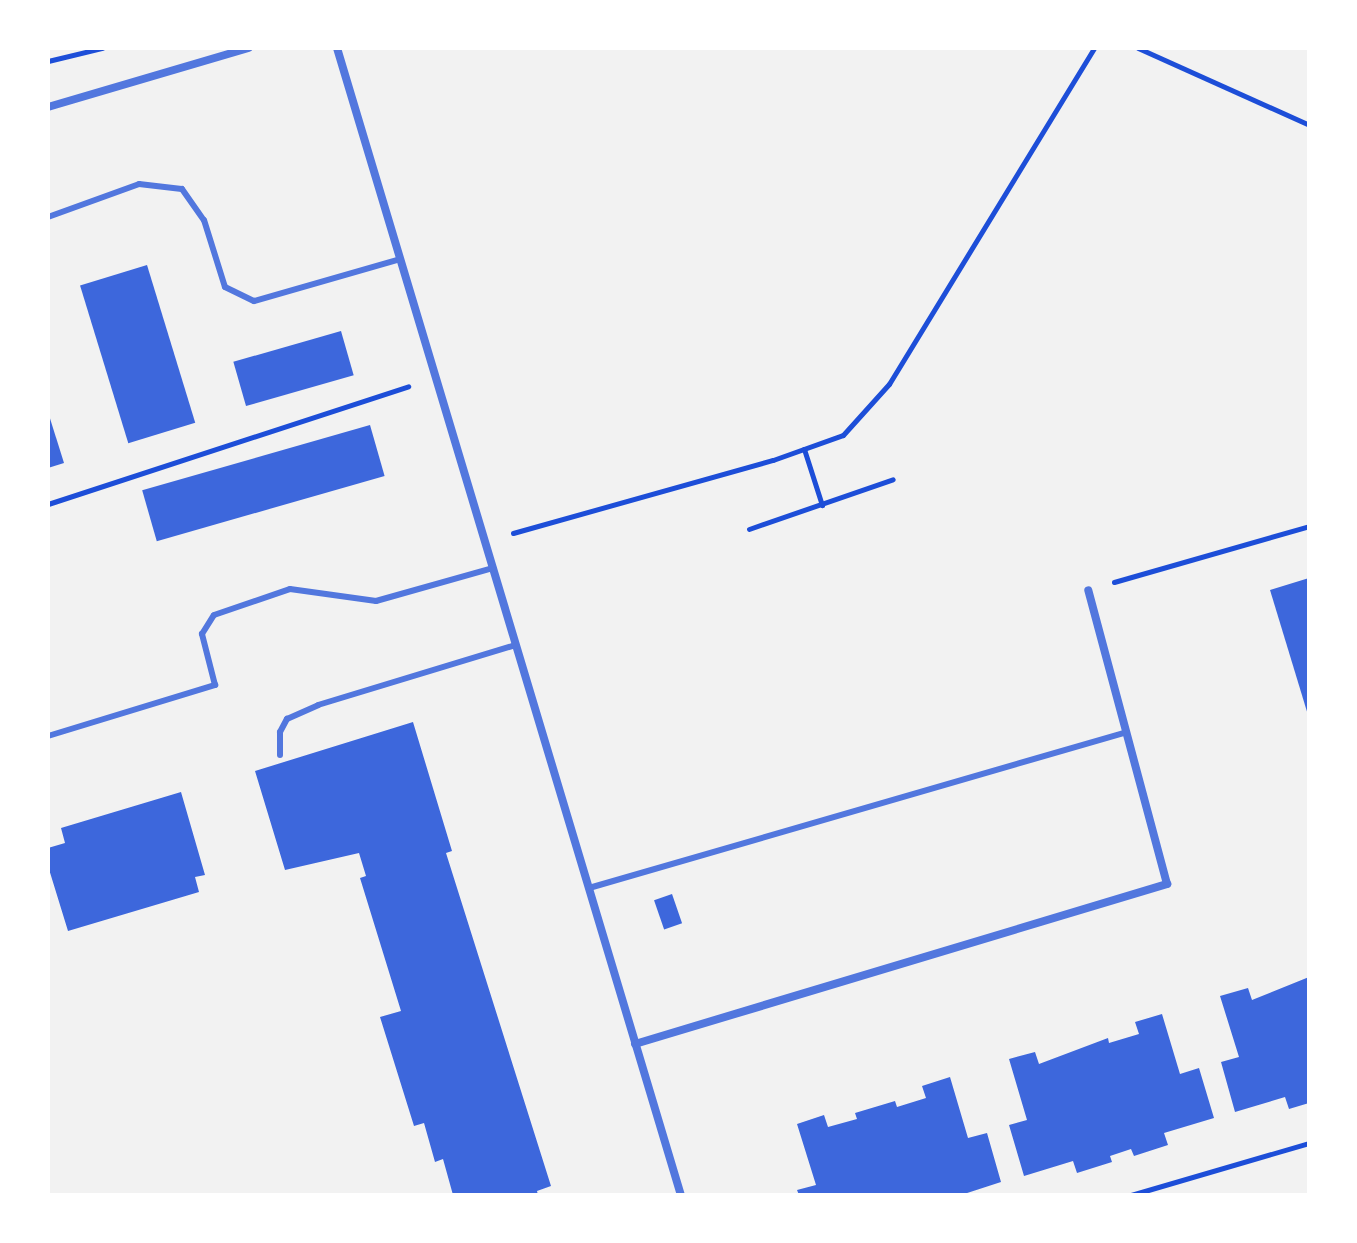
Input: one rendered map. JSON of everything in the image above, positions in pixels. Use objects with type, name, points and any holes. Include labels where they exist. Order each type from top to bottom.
[{"type":"street","points":[[48,107],[249,48]]},
{"type":"street","points":[[337,48],[681,1195]]},
{"type":"street","points":[[635,1044],[1167,884],[1088,590]]},
{"type":"lane","points":[[48,217],[139,184],[182,189],[204,220],[225,287],[254,301],[400,259]]},
{"type":"lane","points":[[48,736],[215,685],[202,634],[214,615],[290,589],[376,601],[493,568]]},
{"type":"lane","points":[[280,755],[280,732],[287,719],[318,705],[516,645]]},
{"type":"lane","points":[[589,888],[1127,732]]},
{"type":"path","points":[[48,61],[102,48]]},
{"type":"path","points":[[485,541],[843,435],[889,384],[1094,48]]},
{"type":"path","points":[[1138,48],[1309,125]]},
{"type":"path","points":[[48,504],[435,376]]},
{"type":"path","points":[[804,449],[822,505]]},
{"type":"path","points":[[749,529],[893,479]]},
{"type":"path","points":[[1088,590],[1309,526]]},
{"type":"path","points":[[1131,1195],[1309,1143]]},
{"type":"building","points":[[147,265],[195,423],[128,443],[80,285]]},
{"type":"building","points":[[341,331],[354,375],[246,406],[233,362]]},
{"type":"building","points":[[48,412],[64,463],[48,468]]},
{"type":"building","points":[[370,425],[385,476],[157,541],[142,490]]},
{"type":"building","points":[[1309,578],[1309,715],[1308,715],[1270,590]]},
{"type":"building","points":[[413,722],[452,851],[446,853],[551,1186],[537,1191],[538,1195],[453,1195],[443,1159],[435,1162],[424,1123],[414,1126],[380,1017],[401,1011],[360,878],[366,876],[359,853],[285,870],[255,771]]},
{"type":"building","points":[[181,792],[205,875],[195,877],[199,892],[68,931],[48,866],[48,848],[65,843],[61,828]]},
{"type":"building","points":[[672,894],[682,923],[664,929],[654,900]]},
{"type":"building","points":[[1309,977],[1309,1103],[1289,1109],[1285,1097],[1235,1112],[1221,1062],[1239,1057],[1220,996],[1248,988],[1252,1000]]},
{"type":"building","points":[[1162,1014],[1180,1074],[1199,1068],[1214,1118],[1164,1133],[1168,1145],[1134,1156],[1131,1149],[1110,1156],[1112,1162],[1077,1173],[1073,1161],[1024,1176],[1009,1125],[1027,1120],[1009,1059],[1035,1052],[1039,1064],[1108,1038],[1109,1043],[1139,1034],[1135,1022]]},
{"type":"building","points":[[950,1077],[968,1138],[987,1133],[1001,1182],[961,1195],[799,1195],[797,1190],[816,1185],[797,1124],[824,1115],[828,1127],[857,1119],[855,1113],[895,1101],[897,1107],[926,1098],[922,1086]]}]
